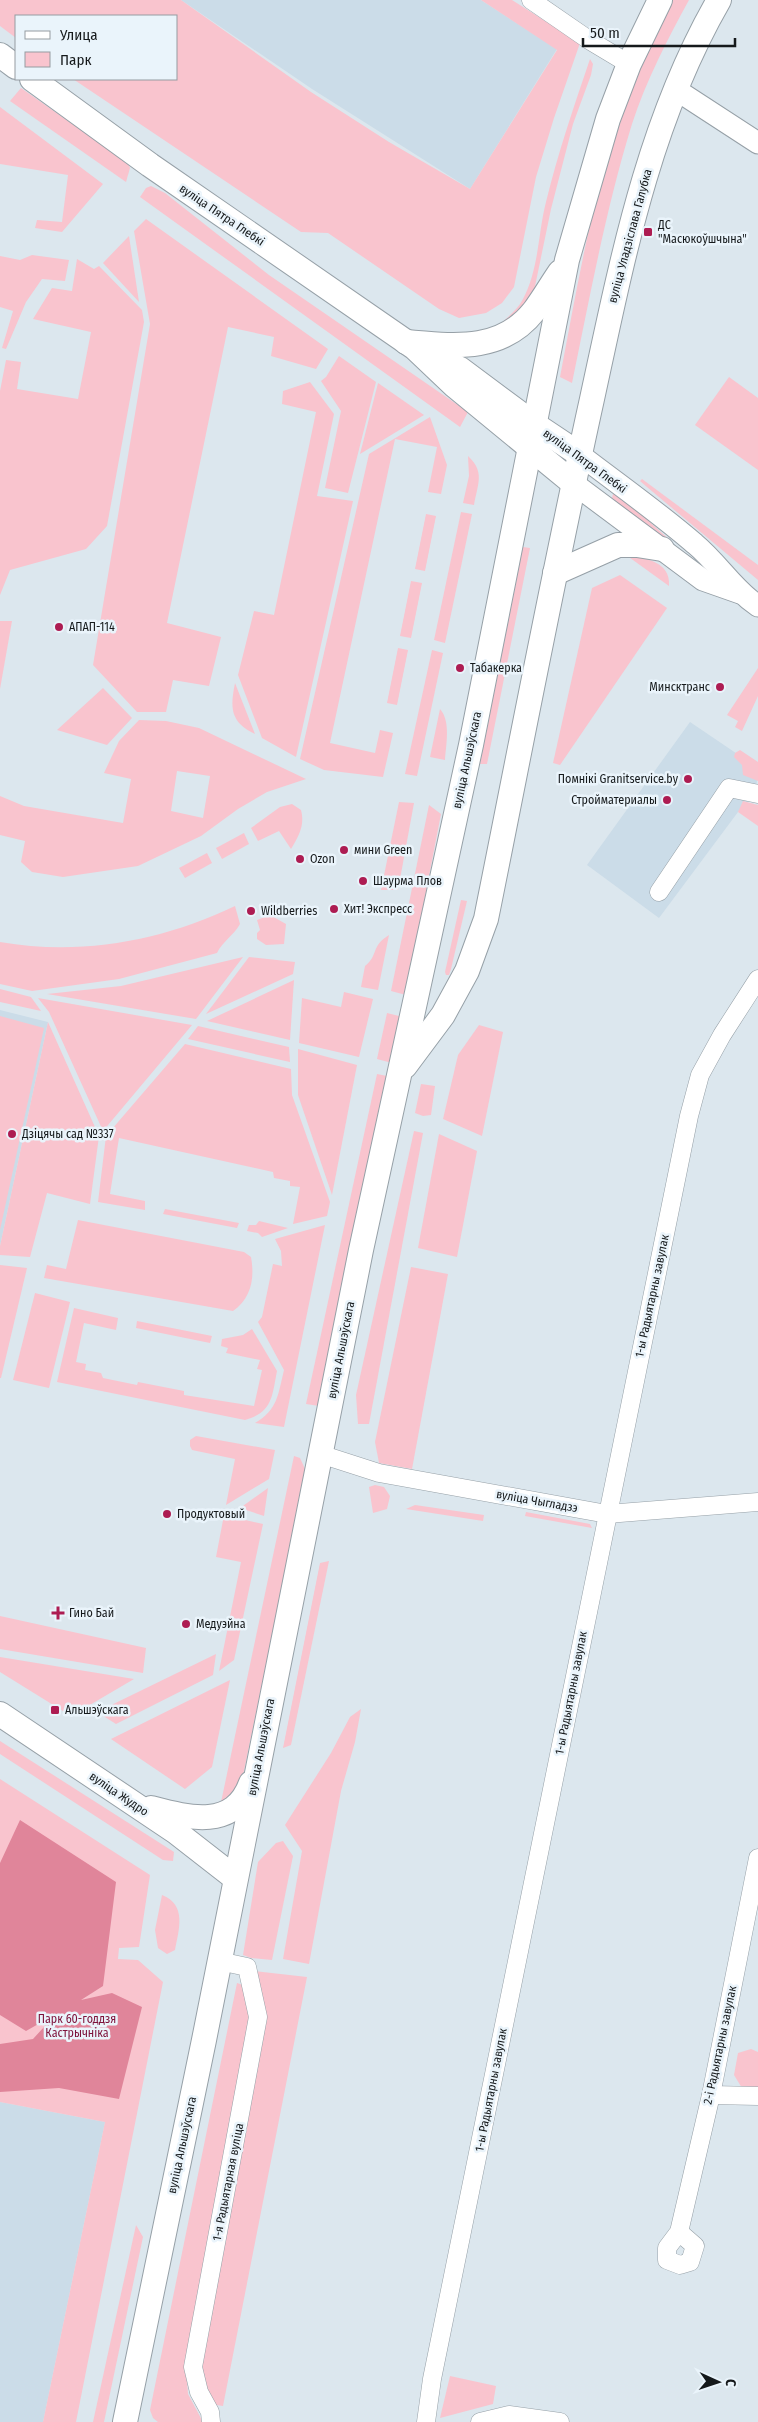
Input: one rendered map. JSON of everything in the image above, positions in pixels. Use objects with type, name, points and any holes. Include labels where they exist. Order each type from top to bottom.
[{"type":"main road","points":[[532,436],[568,260],[605,128],[629,64],[660,0]]},
{"type":"main road","name":"вуліца Уладзіслава Галубка","points":[[573,483],[630,226],[657,134],[675,89],[719,0]]},
{"type":"main road","points":[[0,55],[15,66]]},
{"type":"main road","name":"вуліца Пятра Глебкі","points":[[33,80],[150,165],[410,345],[455,386],[532,436],[579,454]]},
{"type":"main road","points":[[410,345],[458,347],[481,344],[501,337],[533,312],[568,260]]},
{"type":"main road","name":"вуліца Пятра Глебкі","points":[[532,436],[573,483]]},
{"type":"main road","name":"вуліца Альшэўскага","points":[[125,2422],[320,1454],[399,1073],[469,753],[532,436]]},
{"type":"main road","name":"вуліца Альшэўскага","points":[[399,1073],[443,1015],[467,971],[486,919],[573,483]]},
{"type":"main road","points":[[556,573],[618,546],[637,545],[662,549]]},
{"type":"main road","name":"вуліца Жудро","points":[[0,1714],[176,1832],[235,1878]]},
{"type":"main road","points":[[132,1804],[188,1817],[213,1817],[241,1802],[247,1794],[257,1766]]},
{"type":"street","points":[[531,0],[589,40],[629,64]]},
{"type":"street","points":[[675,89],[758,143]]},
{"type":"street","name":"вуліца Пятра Глебкі","points":[[579,454],[695,543],[716,563],[740,593],[758,606]]},
{"type":"street","name":"вуліца Пятра Глебкі","points":[[573,483],[703,580],[740,593]]},
{"type":"street","points":[[659,892],[728,788],[758,794]]},
{"type":"street","name":"1-ы Радыятарны завулак","points":[[426,2422],[434,2369],[689,1116],[700,1075],[722,1035],[758,979]]},
{"type":"street","name":"вуліца Чыгладзэ","points":[[320,1454],[379,1473],[607,1514],[758,1502]]},
{"type":"street","name":"2-і Радыятарны завулак","points":[[679,2232],[711,2095],[758,1858]]},
{"type":"street","name":"1-я Радыятарная вуліца","points":[[212,2422],[210,2412],[199,2392],[193,2367],[258,2018],[247,1967],[219,1961]]},
{"type":"street","points":[[711,2095],[758,2096]]},
{"type":"street","points":[[480,2422],[508,2415],[560,2422]]},
{"type":"shaded area","points":[[181,0],[481,0],[557,49],[470,189],[312,89]]},
{"type":"shaded area","points":[[690,722],[758,768],[756,792],[738,812],[659,918],[587,865]]},
{"type":"shaded area","name":"Дзіцячы сад №337","points":[[0,1010],[48,1022],[0,1246]]},
{"type":"shaded area","points":[[0,2102],[105,2122],[43,2422],[0,2422]]},
{"type":"green space","points":[[0,0],[181,0],[311,92],[389,142],[470,189],[557,50],[481,0],[512,0],[580,43],[536,177],[514,287],[502,303],[486,313],[459,318],[439,309],[328,233],[301,232],[74,80],[178,80],[178,15],[15,15],[15,37],[0,26]]},
{"type":"green space","points":[[670,0],[689,0],[658,61],[632,124],[606,220],[572,383],[560,377],[579,276],[602,176],[627,97]]},
{"type":"green space","points":[[590,59],[593,64],[591,75],[573,124],[551,209],[533,296],[500,330],[500,324],[519,306],[532,276],[543,214],[551,184],[566,130]]},
{"type":"green space","points":[[21,88],[128,163],[130,168],[126,182],[10,101]]},
{"type":"green space","points":[[0,107],[103,184],[62,232],[35,228],[37,220],[62,222],[68,175],[0,164]]},
{"type":"green space","points":[[151,186],[165,193],[269,275],[468,412],[460,427],[140,197],[146,188]]},
{"type":"green space","points":[[146,219],[328,349],[316,369],[271,356],[274,337],[228,327],[167,623],[221,637],[209,686],[173,680],[166,712],[137,712],[93,665],[150,324],[134,231]]},
{"type":"green space","points":[[129,236],[139,302],[103,263]]},
{"type":"green space","points":[[32,255],[69,260],[65,281],[42,279],[26,302],[6,349],[2,348],[13,311],[0,307],[0,256],[20,260]]},
{"type":"green space","points":[[77,259],[94,269],[99,266],[142,310],[144,322],[107,526],[86,549],[10,570],[0,595],[0,391],[6,360],[21,362],[17,389],[78,399],[91,332],[33,319],[52,288],[72,291]]},
{"type":"green space","points":[[339,356],[376,382],[348,493],[325,488],[341,411],[321,381],[326,377]]},
{"type":"green space","points":[[729,377],[758,398],[758,470],[695,425]]},
{"type":"green space","points":[[310,382],[334,414],[317,496],[353,501],[296,757],[262,738],[238,675],[254,611],[274,615],[316,412],[282,404],[283,391]]},
{"type":"green space","points":[[378,383],[424,415],[360,454]]},
{"type":"green space","points":[[430,417],[447,465],[441,494],[428,492],[437,447],[395,439],[330,743],[375,753],[380,730],[393,733],[383,777],[324,770],[300,759],[369,454]]},
{"type":"green space","points":[[468,456],[477,467],[479,478],[474,505],[463,503],[469,476]]},
{"type":"green space","points":[[642,479],[758,565],[758,580],[640,481]]},
{"type":"green space","points":[[614,490],[672,542],[675,547],[643,527],[612,498]]},
{"type":"green space","points":[[461,512],[472,514],[445,643],[434,640]]},
{"type":"green space","points":[[426,514],[436,516],[425,571],[415,569]]},
{"type":"green space","points":[[523,547],[530,548],[487,764],[480,764]]},
{"type":"green space","points":[[626,555],[655,562],[661,566],[666,571],[669,586]]},
{"type":"green space","points":[[620,575],[667,608],[560,765],[553,763],[592,588]]},
{"type":"green space","points":[[411,581],[422,583],[411,638],[400,636]]},
{"type":"green space","points":[[0,621],[12,621],[0,689]]},
{"type":"green space","points":[[398,648],[408,650],[397,705],[387,703]]},
{"type":"green space","points":[[432,650],[443,653],[417,776],[405,774]]},
{"type":"green space","points":[[758,668],[758,696],[742,731],[735,727],[738,721],[727,715]]},
{"type":"green space","points":[[235,683],[255,734],[236,719],[232,700]]},
{"type":"green space","points":[[103,688],[132,718],[107,745],[57,730]]},
{"type":"green space","points":[[440,709],[447,726],[445,760],[430,757]]},
{"type":"green space","points":[[139,720],[166,721],[199,728],[306,779],[267,792],[238,809],[201,836],[138,866],[63,877],[32,872],[21,862],[25,841],[0,835],[0,796],[24,806],[123,823],[131,779],[104,773],[119,741]],"holes":[[[177,771],[210,776],[203,818],[171,811]]]},
{"type":"green space","points":[[740,750],[758,762],[758,781],[743,775],[742,765],[734,757],[735,753]]},
{"type":"green space","points":[[743,801],[758,805],[758,826],[738,812]]},
{"type":"green space","points":[[399,802],[414,803],[398,890],[381,890]]},
{"type":"green space","points":[[292,804],[301,810],[302,826],[291,849],[279,831],[258,841],[251,828],[280,807]]},
{"type":"green space","points":[[429,805],[441,814],[406,995],[391,991]]},
{"type":"green space","points":[[244,833],[249,844],[222,859],[216,848]]},
{"type":"green space","points":[[207,853],[212,863],[185,878],[179,868]]},
{"type":"green space","points":[[461,900],[467,901],[451,969],[449,975],[446,975],[445,972]]},
{"type":"green space","points":[[235,906],[240,924],[217,953],[119,979],[32,991],[0,984],[0,942],[30,946],[61,947],[91,946],[120,942],[179,928]]},
{"type":"green space","points":[[270,915],[286,924],[284,944],[266,945],[257,939],[257,933],[260,930],[257,920]]},
{"type":"green space","points":[[389,935],[378,990],[361,987],[365,966],[372,958],[379,943]]},
{"type":"green space","points":[[243,957],[196,1019],[47,994],[121,986]]},
{"type":"green space","points":[[249,957],[295,962],[293,974],[206,1014]]},
{"type":"green space","points":[[294,980],[290,1040],[207,1021]]},
{"type":"green space","points":[[0,989],[31,997],[41,1011],[0,1002]]},
{"type":"green space","points":[[344,992],[373,999],[359,1057],[299,1043],[302,998],[341,1007]]},
{"type":"green space","points":[[38,998],[192,1025],[103,1131],[49,1012]]},
{"type":"green space","points":[[387,1013],[403,1017],[392,1063],[377,1059]]},
{"type":"green space","name":"Дзіцячы сад №337","points":[[0,1016],[44,1028],[0,1230]]},
{"type":"green space","points":[[48,1022],[99,1136],[90,1204],[47,1193],[30,1257],[0,1255],[0,1246]]},
{"type":"green space","points":[[479,1025],[503,1032],[482,1136],[443,1119],[458,1055]]},
{"type":"green space","points":[[198,1026],[289,1047],[290,1062],[188,1039]]},
{"type":"green space","points":[[185,1044],[291,1069],[292,1095],[330,1202],[327,1216],[293,1224],[300,1187],[290,1186],[290,1181],[274,1178],[273,1172],[119,1138],[110,1194],[145,1201],[145,1210],[98,1202],[106,1136]]},
{"type":"green space","points":[[298,1049],[357,1065],[332,1195],[298,1095]]},
{"type":"green space","points":[[377,1074],[392,1077],[319,1406],[306,1404]]},
{"type":"green space","points":[[421,1084],[435,1086],[431,1115],[423,1116],[415,1113]]},
{"type":"green space","points":[[414,1131],[423,1133],[369,1424],[358,1424],[356,1395]]},
{"type":"green space","points":[[439,1134],[477,1151],[457,1257],[418,1248]]},
{"type":"green space","points":[[165,1209],[239,1223],[237,1228],[163,1214]]},
{"type":"green space","points":[[78,1220],[244,1252],[251,1257],[252,1265],[252,1280],[248,1294],[233,1311],[44,1278],[47,1265],[66,1269]]},
{"type":"green space","points":[[259,1221],[288,1228],[262,1237],[258,1233],[247,1231],[249,1225],[256,1225]]},
{"type":"green space","points":[[325,1225],[284,1427],[255,1423],[263,1418],[273,1407],[284,1370],[258,1322],[262,1317],[273,1264],[282,1266],[281,1251],[275,1239]]},
{"type":"green space","points":[[0,1265],[27,1268],[1,1378],[0,1378]]},
{"type":"green space","points":[[411,1267],[448,1274],[412,1469],[379,1463],[375,1442]]},
{"type":"green space","points":[[35,1293],[70,1302],[49,1388],[13,1380]]},
{"type":"green space","points":[[74,1308],[118,1318],[116,1330],[84,1323],[76,1362],[86,1364],[85,1370],[101,1373],[103,1378],[137,1385],[138,1382],[184,1391],[184,1395],[254,1406],[262,1370],[257,1369],[260,1360],[226,1353],[228,1348],[221,1346],[222,1339],[243,1335],[252,1329],[277,1371],[270,1402],[261,1412],[245,1420],[57,1382]]},
{"type":"green space","points":[[137,1321],[212,1336],[210,1343],[136,1328]]},
{"type":"green space","points":[[196,1436],[275,1450],[269,1479],[226,1505],[235,1459],[192,1450],[190,1440]]},
{"type":"green space","points":[[294,1456],[300,1458],[306,1471],[239,1795],[220,1807]]},
{"type":"green space","points":[[375,1485],[384,1487],[390,1496],[387,1509],[373,1513],[369,1487]]},
{"type":"green space","points":[[268,1488],[264,1516],[240,1508]]},
{"type":"green space","points":[[415,1505],[484,1515],[483,1521],[406,1509]]},
{"type":"green space","points":[[526,1512],[590,1524],[592,1528],[525,1516]]},
{"type":"green space","points":[[224,1515],[263,1524],[234,1660],[219,1671],[241,1562],[216,1557]]},
{"type":"green space","points":[[329,1561],[291,1745],[283,1748],[320,1563]]},
{"type":"green space","points":[[0,1616],[146,1648],[143,1673],[0,1649]]},
{"type":"green space","points":[[216,1654],[213,1675],[116,1724],[97,1712]]},
{"type":"green space","points":[[0,1657],[134,1679],[71,1716],[0,1672]]},
{"type":"green space","points":[[230,1680],[212,1767],[185,1789],[111,1739]]},
{"type":"green space","points":[[361,1709],[355,1742],[341,1791],[309,1964],[283,1959],[302,1851],[285,1825],[331,1753],[350,1717]]},
{"type":"green space","points":[[0,1741],[174,1852],[173,1861],[163,1860],[0,1754]]},
{"type":"green space","name":"Парк 60-годдзя Кастрычніка","points":[[0,1779],[150,1875],[139,1947],[119,1948],[118,1959],[138,1960],[163,1982],[76,2422],[43,2422],[105,2122],[0,2102]]},
{"type":"green space","name":"Парк 60-годдзя Кастрычніка","points":[[20,1820],[116,1882],[103,1986],[81,2000],[112,1993],[142,2007],[119,2099],[59,2088],[0,2092],[0,2044],[33,2039],[56,2014],[26,2031],[0,2015],[0,1863]]},
{"type":"green space","points":[[283,1841],[293,1856],[272,1960],[251,1958],[243,1955],[258,1862],[276,1843]]},
{"type":"green space","points":[[162,1895],[170,1899],[175,1905],[179,1918],[175,1950],[167,1954],[158,1948],[155,1930]]},
{"type":"green space","points":[[254,1971],[307,1977],[223,2406],[210,2404],[200,2373],[267,2018]]},
{"type":"green space","points":[[237,1983],[243,1985],[250,2022],[186,2368],[188,2394],[203,2422],[158,2422],[153,2418],[150,2410]]},
{"type":"green space","points":[[751,2049],[758,2052],[758,2089],[742,2088],[734,2075],[738,2053]]},
{"type":"green space","points":[[136,2225],[143,2237],[104,2422],[93,2422]]},
{"type":"green space","points":[[450,2376],[496,2386],[493,2404],[440,2418]]},
{"type":"place","name":"ДС \"Масюкоўшчына\"","points":[[648,232]]},
{"type":"place","name":"АПАП-114","points":[[59,627]]},
{"type":"place","name":"Табакерка","points":[[460,668]]},
{"type":"place","name":"Минсктранс","points":[[720,687]]},
{"type":"place","name":"Помнікі Granitservice.by","points":[[688,779]]},
{"type":"place","name":"Стройматериалы","points":[[667,800]]},
{"type":"place","name":"мини Green","points":[[344,850]]},
{"type":"place","name":"Ozon","points":[[300,859]]},
{"type":"place","name":"Шаурма Плов","points":[[363,881]]},
{"type":"place","name":"Хит! Экспресс","points":[[334,909]]},
{"type":"place","name":"Wildberries","points":[[251,911]]},
{"type":"place","name":"Дзіцячы сад №337","points":[[12,1134]]},
{"type":"place","name":"Продуктовый","points":[[167,1514]]},
{"type":"place","name":"Гино Бай","points":[[58,1613]]},
{"type":"place","name":"Медуэйна","points":[[186,1624]]},
{"type":"place","name":"Альшэўскага","points":[[55,1710]]}]
